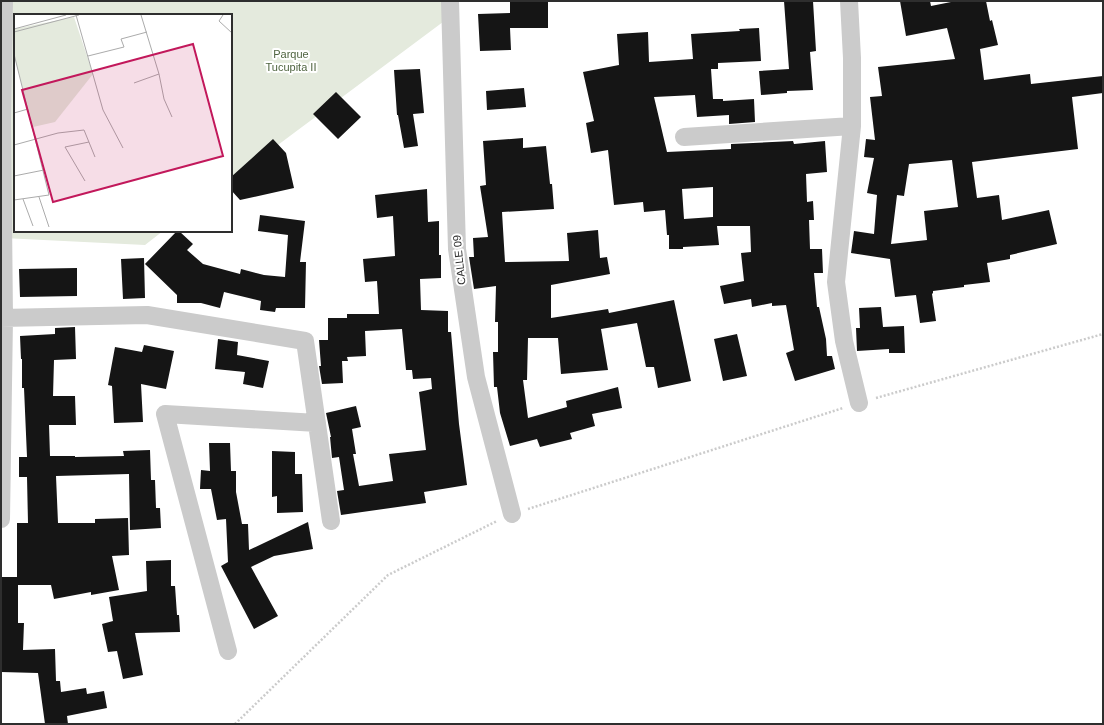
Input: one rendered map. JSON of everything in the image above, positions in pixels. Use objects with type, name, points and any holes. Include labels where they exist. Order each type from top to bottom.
[{"type":"street","points":[[1,519],[1,120],[4,1]]},
{"type":"street","name":"CALLE 09","points":[[450,1],[456,249],[476,377],[512,514]]},
{"type":"street","points":[[849,1],[852,58],[852,126],[836,282],[844,341],[859,403]]},
{"type":"street","points":[[684,137],[852,126]]},
{"type":"street","points":[[2,318],[147,315],[305,341],[331,521]]},
{"type":"street","points":[[228,652],[164,414],[317,423]]},
{"type":"path","points":[[235,724],[388,575],[512,514],[859,403],[1103,334]]},
{"type":"green space","name":"Parque Tucupita II","points":[[4,1],[450,1],[451,16],[232,179],[232,14],[14,14],[14,232],[162,232],[145,245],[3,238]]},
{"type":"building","points":[[510,1],[548,1],[548,28],[510,28],[511,50],[480,51],[478,14],[510,13]]},
{"type":"building","points":[[784,1],[813,1],[816,51],[810,52],[813,90],[787,91],[787,93],[761,95],[759,71],[789,69]]},
{"type":"building","points":[[900,1],[930,1],[931,6],[956,1],[986,1],[990,21],[992,20],[998,45],[980,49],[984,80],[1030,74],[1031,84],[1103,76],[1103,93],[1072,97],[1078,149],[972,162],[977,198],[999,195],[1002,220],[1049,210],[1057,244],[1010,255],[1010,259],[987,263],[990,282],[933,291],[932,294],[936,321],[920,323],[916,295],[895,297],[890,259],[851,253],[854,231],[874,234],[877,195],[867,193],[874,158],[864,157],[866,139],[875,140],[870,97],[882,96],[878,67],[955,59],[947,28],[906,36]],"holes":[[[952,160],[958,207],[924,211],[927,240],[891,244],[897,195],[904,196],[909,164]]]},
{"type":"building","points":[[759,28],[761,61],[718,63],[718,69],[711,69],[713,99],[723,99],[723,101],[754,99],[755,122],[729,124],[729,115],[697,117],[695,95],[654,97],[667,152],[731,149],[731,144],[793,141],[794,144],[825,141],[827,172],[806,174],[807,202],[813,201],[814,220],[809,220],[810,249],[822,249],[823,273],[814,273],[817,307],[819,307],[826,339],[827,356],[832,356],[835,369],[795,381],[786,353],[794,350],[786,305],[772,306],[772,303],[752,307],[751,299],[724,304],[720,286],[744,281],[741,253],[751,252],[750,226],[717,226],[719,245],[669,249],[669,235],[667,235],[665,210],[644,212],[643,202],[614,205],[608,150],[591,153],[586,123],[594,121],[583,72],[619,65],[617,34],[648,32],[649,62],[693,59],[691,34],[740,31],[739,29]],"holes":[[[713,187],[713,217],[684,219],[682,189]]]},
{"type":"building","points":[[420,69],[424,113],[413,114],[418,146],[404,148],[397,115],[394,70]]},
{"type":"building","points":[[524,88],[526,107],[487,110],[486,91]]},
{"type":"building","points":[[336,92],[361,117],[338,139],[313,114]]},
{"type":"building","points":[[523,138],[523,148],[546,146],[554,209],[502,212],[505,262],[569,261],[567,233],[598,230],[600,258],[607,257],[610,274],[551,285],[551,318],[608,309],[609,313],[674,300],[691,381],[658,388],[654,367],[646,367],[637,323],[601,329],[608,370],[561,374],[558,338],[528,338],[527,380],[523,380],[528,418],[567,407],[566,401],[618,387],[622,408],[592,414],[595,426],[570,433],[572,439],[540,447],[537,439],[510,446],[500,413],[497,387],[494,387],[493,352],[498,352],[498,322],[495,322],[496,286],[474,289],[469,257],[474,257],[473,238],[488,237],[480,186],[486,185],[483,141]]},
{"type":"building","points":[[273,139],[286,153],[294,188],[240,200],[232,191],[232,176]]},
{"type":"building","points":[[427,189],[428,222],[439,221],[441,278],[420,279],[421,310],[448,311],[448,332],[451,332],[459,424],[467,485],[424,492],[426,503],[341,515],[337,491],[344,490],[339,457],[332,458],[331,437],[326,413],[356,406],[361,427],[352,429],[356,454],[353,454],[359,486],[393,481],[389,454],[426,450],[419,392],[432,389],[431,378],[413,379],[412,370],[406,370],[402,329],[365,331],[366,356],[347,357],[348,361],[342,361],[343,383],[322,384],[319,366],[321,366],[319,340],[328,340],[328,318],[347,318],[347,314],[379,314],[377,281],[365,282],[363,259],[395,256],[393,216],[377,218],[375,195]]},
{"type":"building","points":[[260,215],[305,221],[300,262],[306,262],[305,308],[276,308],[275,312],[260,310],[261,301],[224,292],[220,308],[201,303],[177,303],[177,295],[145,264],[176,232],[180,232],[193,244],[187,250],[203,264],[240,274],[241,269],[264,275],[285,277],[288,235],[258,231]]},
{"type":"building","points":[[144,258],[145,298],[123,299],[121,259]]},
{"type":"building","points":[[77,268],[77,296],[20,297],[19,269]]},
{"type":"building","points":[[881,307],[883,327],[904,326],[905,353],[889,353],[889,349],[857,351],[856,328],[860,328],[859,308]]},
{"type":"building","points":[[75,327],[76,359],[54,360],[53,396],[75,396],[76,425],[49,425],[50,456],[124,456],[123,451],[150,450],[151,480],[155,480],[156,508],[160,508],[161,528],[130,530],[129,474],[56,476],[58,523],[95,523],[95,519],[128,518],[129,555],[112,556],[119,590],[91,595],[91,592],[54,599],[51,585],[18,585],[18,623],[24,623],[23,650],[55,649],[56,681],[60,681],[61,692],[86,688],[87,694],[104,691],[107,708],[67,716],[68,724],[45,724],[38,673],[1,672],[1,577],[17,577],[17,523],[28,523],[27,477],[19,477],[19,457],[27,457],[20,336],[55,334],[55,328]]},
{"type":"building","points":[[737,334],[747,376],[723,381],[714,339]]},
{"type":"building","points":[[218,339],[238,342],[237,355],[269,361],[263,388],[243,384],[245,372],[215,369]]},
{"type":"building","points":[[144,345],[174,351],[166,389],[141,384],[143,422],[114,423],[112,386],[108,385],[115,347],[142,352]]},
{"type":"building","points":[[209,443],[230,443],[231,471],[236,471],[236,492],[242,524],[248,524],[249,550],[308,522],[313,549],[274,556],[251,567],[278,616],[254,629],[221,566],[228,562],[226,519],[217,520],[211,489],[200,489],[201,470],[210,471]]},
{"type":"building","points":[[272,451],[295,452],[295,474],[302,474],[303,512],[277,513],[277,496],[272,497]]},
{"type":"building","points":[[171,560],[171,586],[175,586],[180,632],[135,633],[143,675],[123,679],[117,651],[108,652],[102,624],[113,621],[109,597],[147,591],[146,561]]}]
